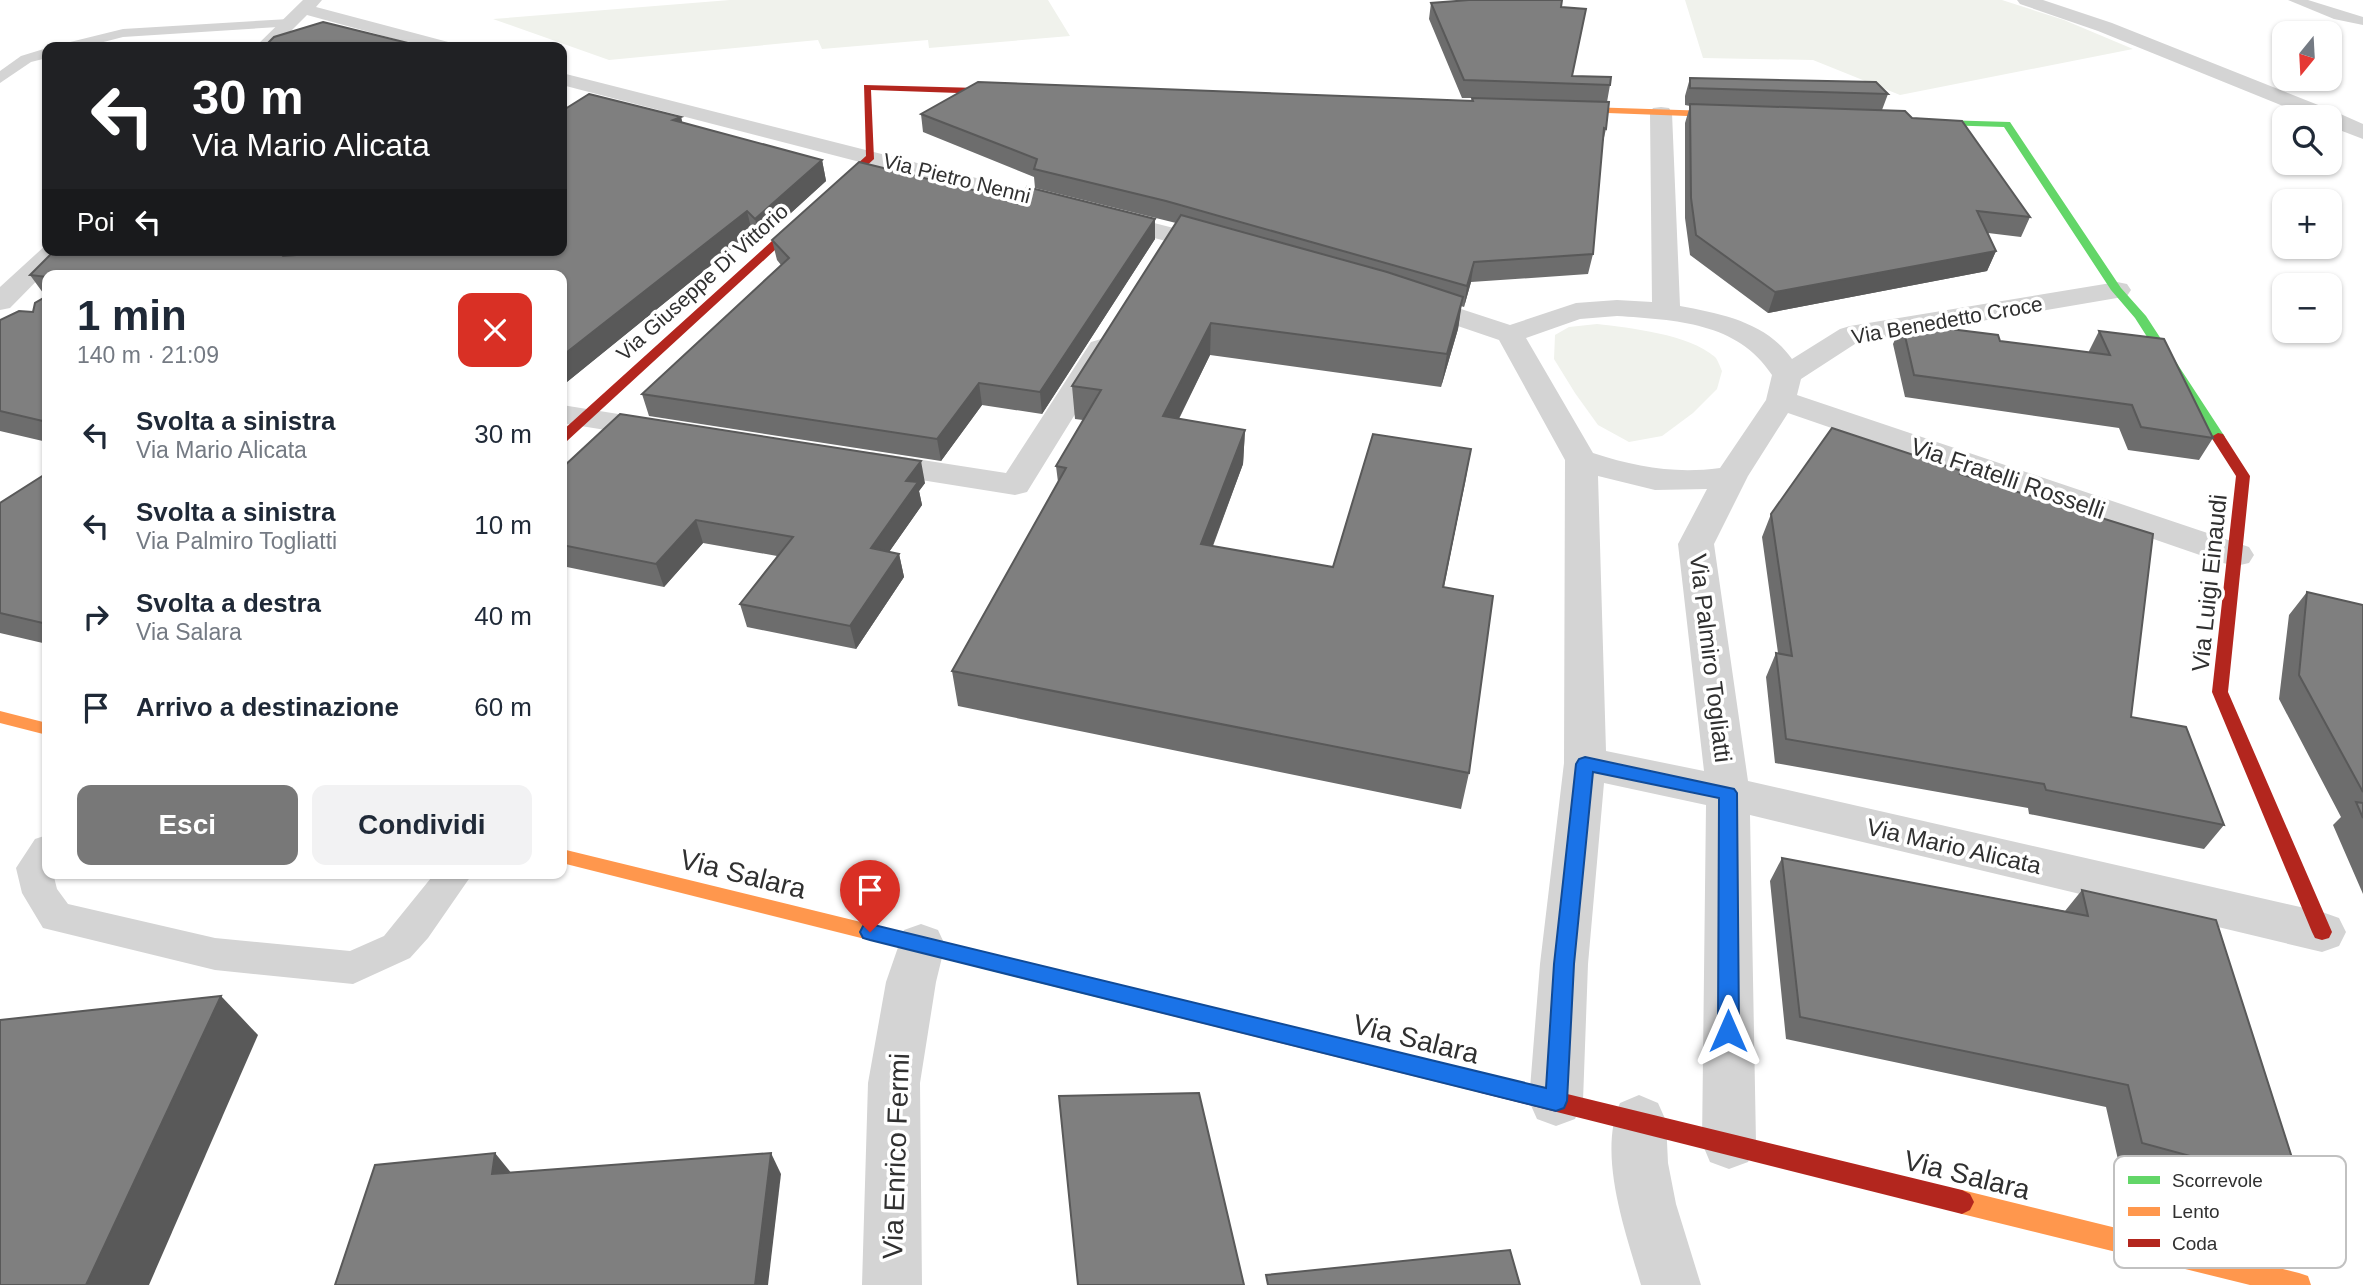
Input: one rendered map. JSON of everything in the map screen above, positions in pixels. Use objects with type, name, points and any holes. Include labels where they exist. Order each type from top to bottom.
[{"type":"street","points":[[2026,0],[2105,27],[2296,105]]},
{"type":"street","points":[[269,42],[308,4],[429,42]]},
{"type":"street","name":"Via Pietro Nenni","points":[[567,82],[600,98],[871,156],[1165,245],[1239,252]]},
{"type":"street","points":[[871,156],[867,87],[1034,93]]},
{"type":"street","points":[[1536,109],[1758,116]]},
{"type":"street","points":[[1661,113],[1666,311]]},
{"type":"street","name":"Via Luigi Einaudi","points":[[1896,120],[2007,124],[2117,290],[2140,316],[2243,477],[2220,692],[2322,932]]},
{"type":"street","points":[[2342,124],[2363,132]]},
{"type":"street","name":"Via Giuseppe Di Vittorio","points":[[569,424],[871,156]]},
{"type":"street","points":[[0,302],[48,256]]},
{"type":"street","name":"Via Benedetto Croce","points":[[1784,388],[1850,335],[2117,290]]},
{"type":"street","points":[[1386,293],[1510,334],[1576,311],[1617,308],[1666,311],[1706,319],[1745,333],[1771,350],[1784,388]]},
{"type":"street","points":[[840,458],[1015,485],[1115,325]]},
{"type":"street","points":[[1510,334],[1581,460],[1585,764],[1564,964],[1556,1101]]},
{"type":"street","name":"Via Palmiro Togliatti","points":[[1729,1143],[1728,793],[1696,544],[1731,476],[1784,388]]},
{"type":"street","name":"Via Fratelli Rosselli","points":[[1784,388],[2236,555]]},
{"type":"street","points":[[569,424],[692,435]]},
{"type":"street","points":[[1581,460],[1635,479],[1689,483],[1731,476]]},
{"type":"street","points":[[0,717],[42,728]]},
{"type":"street","name":"Via Mario Alicata","points":[[1585,764],[1728,793],[2322,932]]},
{"type":"street","name":"Via Salara","points":[[567,857],[2114,1239]]},
{"type":"street","name":"Via Enrico Fermi","points":[[892,1285],[894,1083],[911,982],[921,945]]},
{"type":"street","points":[[1639,1121],[1637,1155],[1647,1202],[1671,1285]]},
{"type":"street","name":"Via Salara","points":[[2231,1268],[2299,1285]]},
{"type":"lane","points":[[2295,0],[2339,16],[2363,21]]},
{"type":"lane","points":[[87,42],[124,33],[289,23]]},
{"type":"lane","points":[[0,78],[26,59],[42,54]]},
{"type":"lane","points":[[42,856],[34,868],[40,893],[56,917],[215,954],[353,968],[397,947],[451,879]]},
{"type":"shaded area","points":[[730,0],[1048,0],[1070,36],[929,48],[928,40],[822,49],[818,40],[609,60],[567,45],[567,42],[558,42],[493,19]]},
{"type":"shaded area","points":[[1685,0],[2002,0],[2064,20],[2133,49],[1900,95],[1813,60],[1703,58]]},
{"type":"shaded area","points":[[1597,324],[1659,333],[1704,349],[1715,357],[1722,371],[1717,389],[1693,413],[1662,436],[1629,442],[1598,425],[1554,359],[1555,335],[1569,327]]},
{"type":"building","points":[[1469,0],[1562,0],[1561,7],[1586,9],[1572,76],[1611,77],[1610,85],[1464,80],[1431,3]]},
{"type":"building","points":[[323,22],[404,42],[269,42],[274,37]]},
{"type":"building","points":[[1690,78],[1876,82],[1888,94],[1690,88]]},
{"type":"building","points":[[978,82],[1473,101],[1472,98],[1609,102],[1606,129],[1604,128],[1593,254],[1474,262],[1467,286],[1166,201],[1034,169],[1037,159],[921,114]]},
{"type":"building","points":[[589,94],[681,117],[673,120],[822,160],[755,219],[747,211],[567,352],[567,270],[42,270],[42,276],[30,275],[49,256],[567,256],[567,108]]},
{"type":"building","points":[[1690,104],[1905,111],[1912,118],[1962,121],[2030,217],[1977,211],[1996,251],[1775,292],[1696,235],[1691,198]]},
{"type":"building","points":[[859,162],[1022,202],[1027,187],[1155,219],[1040,392],[979,383],[937,439],[642,394],[789,258],[772,240]]},
{"type":"building","points":[[1181,215],[1387,272],[1463,297],[1447,354],[1211,323],[1163,416],[1245,430],[1201,544],[1333,567],[1373,434],[1471,449],[1443,587],[1493,596],[1469,773],[952,671],[1066,468],[1056,466],[1101,390],[1072,386]]},
{"type":"building","points":[[42,299],[42,421],[0,411],[0,320],[19,311],[33,312],[35,303]]},
{"type":"building","points":[[1902,323],[1998,335],[2000,341],[2110,355],[2099,331],[2164,339],[2213,438],[2141,427],[2132,405],[1914,375]]},
{"type":"building","points":[[620,414],[921,461],[906,481],[918,482],[871,548],[899,554],[850,626],[740,604],[793,537],[696,520],[656,564],[567,546],[567,463]]},
{"type":"building","points":[[1832,428],[1962,471],[1960,474],[2153,534],[2131,717],[2186,727],[2224,825],[2046,790],[2044,784],[1786,739],[1776,653],[1792,656],[1771,514]]},
{"type":"building","points":[[42,476],[42,623],[0,613],[0,503]]},
{"type":"building","points":[[2307,592],[2363,605],[2363,792],[2299,675]]},
{"type":"building","points":[[2356,802],[2363,803],[2363,818]]},
{"type":"building","points":[[1782,858],[2088,916],[2082,890],[2216,920],[2291,1156],[2190,1156],[2142,1143],[2128,1085],[1800,1017]]},
{"type":"building","points":[[221,996],[86,1285],[0,1285],[0,1020]]},
{"type":"building","points":[[1199,1093],[1244,1285],[1078,1285],[1059,1096]]},
{"type":"building","points":[[495,1153],[492,1174],[771,1153],[755,1285],[335,1285],[375,1165]]},
{"type":"building","points":[[1510,1250],[1520,1285],[1268,1285],[1266,1275]]},
{"type":"traffic: fast","points":[[1910,121],[2007,124],[2117,290],[2140,316],[2218,437]]},
{"type":"traffic: fast","points":[[869,932],[1140,999]]},
{"type":"traffic: slow","points":[[1557,109],[1741,115]]},
{"type":"traffic: slow","points":[[0,717],[42,728]]},
{"type":"traffic: slow","points":[[567,857],[869,932]]},
{"type":"traffic: slow","points":[[1140,999],[1481,1083]]},
{"type":"traffic: slow","points":[[1962,1202],[2114,1239]]},
{"type":"traffic: slow","points":[[2230,1268],[2299,1285]]},
{"type":"traffic: jam","points":[[567,433],[871,157],[867,87],[1017,92]]},
{"type":"traffic: jam","points":[[2218,437],[2243,476],[2220,692],[2322,932]]},
{"type":"traffic: jam","points":[[1481,1083],[1962,1202]]},
{"type":"route","points":[[870,932],[1556,1101],[1564,964],[1585,764],[1728,793],[1728,1031]]}]
